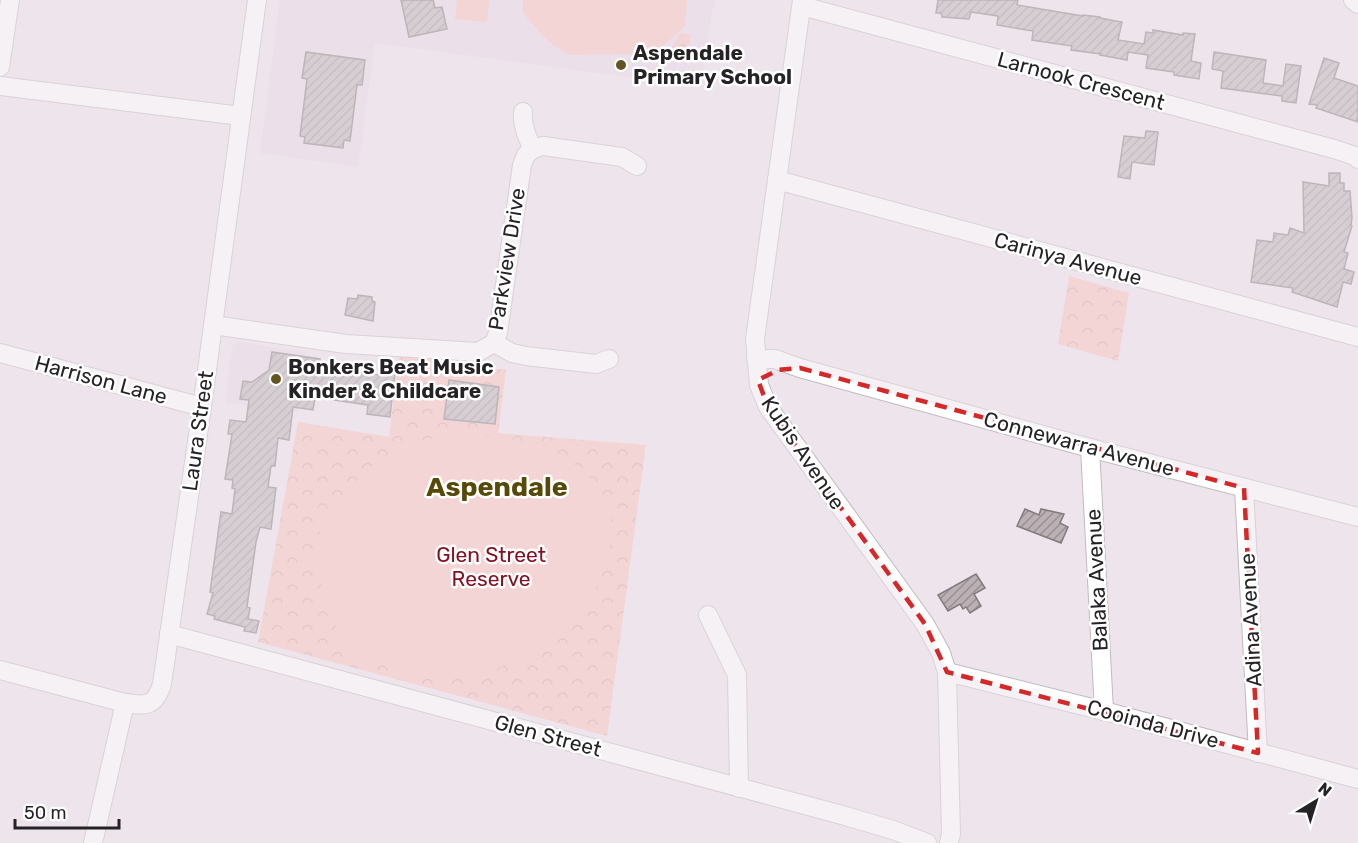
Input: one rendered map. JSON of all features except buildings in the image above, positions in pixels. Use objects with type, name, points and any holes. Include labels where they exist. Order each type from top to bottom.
[{"type":"street","points":[[0,67],[10,0]]},
{"type":"street","name":"Laura Street","points":[[0,670],[142,706],[154,702],[159,695],[202,407],[257,0]]},
{"type":"street","points":[[1353,0],[1358,4]]},
{"type":"street","name":"Larnook Crescent","points":[[802,3],[1339,150],[1358,159]]},
{"type":"street","name":"Kubis Avenue","points":[[802,3],[755,339],[759,386],[768,407],[925,624],[941,653],[947,672],[951,834],[949,843]]},
{"type":"street","points":[[0,86],[242,116]]},
{"type":"street","points":[[523,112],[522,120],[526,135],[533,148],[543,146],[622,157],[637,166]]},
{"type":"street","name":"Parkview Drive","points":[[213,325],[356,344],[478,352],[494,343],[498,333],[522,165],[525,155],[533,148]]},
{"type":"street","name":"Carinya Avenue","points":[[777,180],[1358,337]]},
{"type":"street","points":[[494,343],[512,353],[526,356],[596,364],[609,359]]},
{"type":"street","name":"Harrison Lane","points":[[0,353],[202,407]]},
{"type":"street","name":"Connewarra Avenue","points":[[756,359],[775,359],[800,368],[1090,448],[1358,517]]},
{"type":"street","name":"Connewarra Avenue","points":[[758,380],[778,370],[800,368]]},
{"type":"street","name":"Balaka Avenue","points":[[1090,448],[1104,711]]},
{"type":"street","name":"Adina Avenue","points":[[1244,488],[1258,753]]},
{"type":"street","points":[[708,615],[737,675],[739,788]]},
{"type":"street","name":"Glen Street","points":[[168,634],[739,788],[890,837],[927,843]]},
{"type":"street","name":"Cooinda Drive","points":[[947,672],[1104,711],[1358,779]]},
{"type":"street","points":[[93,843],[125,703]]},
{"type":"highlighted area","points":[[800,368],[1244,488],[1258,753],[947,672],[925,624],[768,407],[758,380],[778,370]]},
{"type":"shaded area","name":"Aspendale Primary School","points":[[280,0],[714,0],[701,87],[375,43],[358,167],[260,153]]},
{"type":"shaded area","points":[[239,342],[306,352],[298,412],[225,403],[233,344]]},
{"type":"green space","points":[[457,0],[489,0],[487,22],[455,19]]},
{"type":"green space","points":[[523,0],[687,0],[685,26],[661,48],[643,56],[570,55],[554,46],[540,33],[523,13]]},
{"type":"green space","points":[[680,33],[691,35],[688,58],[675,56],[670,50]]},
{"type":"green space","points":[[1069,276],[1129,293],[1118,361],[1058,344]]},
{"type":"green space","name":"Glen Street Reserve","points":[[399,355],[506,370],[498,433],[646,445],[607,736],[258,642],[298,422],[389,437]]},
{"type":"green space","points":[[454,436],[484,436],[542,444],[565,457],[586,473],[604,497],[611,514],[612,532],[607,562],[595,591],[569,632],[542,649],[493,670],[429,679],[370,662],[343,643],[322,588],[317,567],[316,548],[321,529],[333,507],[370,467],[424,440]]},
{"type":"place","name":"Aspendale Primary School","points":[[621,65]]},
{"type":"place","name":"Bonkers Beat Music Kinder & Childcare","points":[[276,379]]},
{"type":"district","name":"Aspendale","points":[[497,487]]}]
